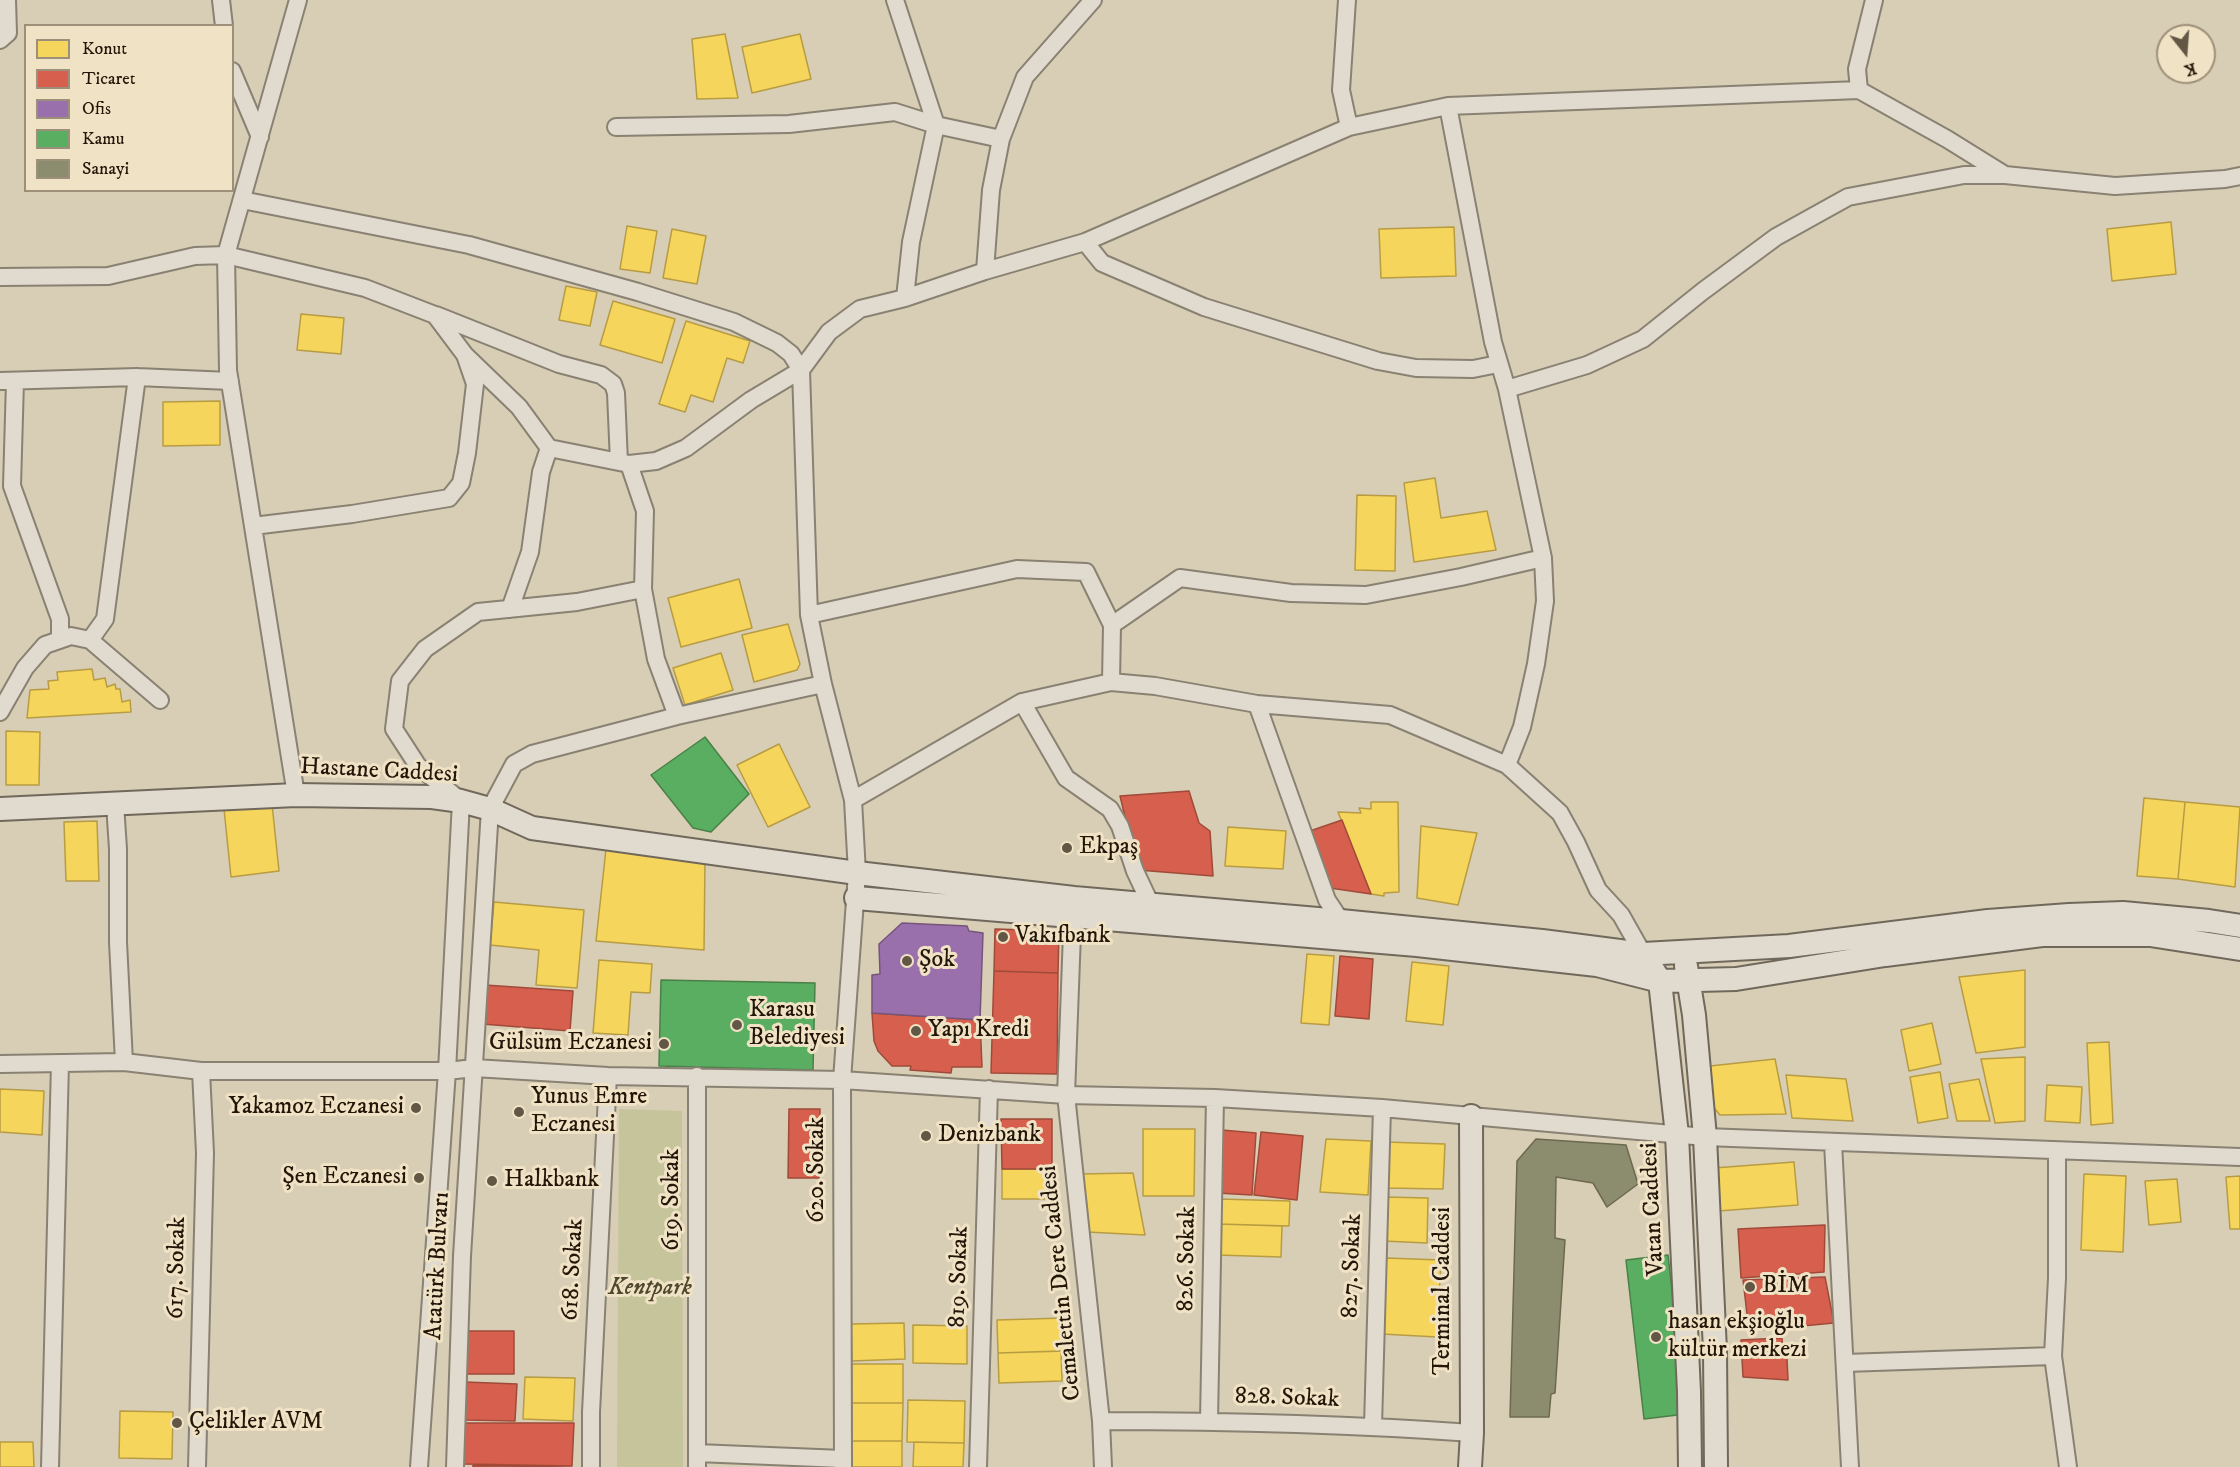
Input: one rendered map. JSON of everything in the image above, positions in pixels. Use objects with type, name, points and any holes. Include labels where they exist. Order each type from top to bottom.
[{"type":"main road","name":"Hastane Caddesi","points":[[0,809],[296,795],[432,797],[461,801],[490,809],[532,828],[857,873],[1073,907]]},
{"type":"main road","points":[[856,898],[1073,907],[1230,928],[1451,948],[1597,965],[1660,981],[1736,978],[1885,955],[2042,935],[2150,935],[2240,949]]},
{"type":"main road","points":[[1073,907],[1150,903],[1542,941],[1643,954],[1789,946],[1988,921],[2069,915],[2123,913],[2240,926]]},
{"type":"main road","points":[[1685,951],[1694,1015],[1705,1137],[1715,1351],[1716,1467]]},
{"type":"main road","name":"Vatan Caddesi","points":[[1643,954],[1660,981],[1677,1135],[1689,1392],[1690,1467]]},
{"type":"main road","name":"Terminal Caddesi","points":[[1470,1467],[1472,1433],[1471,1116]]},
{"type":"street","points":[[0,40],[8,33],[7,0]]},
{"type":"street","points":[[221,0],[224,24]]},
{"type":"street","points":[[296,795],[230,381],[226,255],[298,0]]},
{"type":"street","points":[[895,0],[936,125],[911,242],[905,298]]},
{"type":"street","points":[[985,271],[991,190],[1001,139],[1025,77],[1093,0]]},
{"type":"street","points":[[1347,0],[1341,90],[1349,127]]},
{"type":"street","points":[[1859,90],[1857,69],[1874,0]]},
{"type":"street","points":[[234,76],[260,137]]},
{"type":"street","points":[[435,315],[465,355],[519,407],[549,448],[624,463],[656,461],[686,448],[751,400],[801,370],[829,332],[860,309],[905,298],[985,271],[1085,242],[1349,127],[1448,106],[1859,90],[1947,139],[2005,175]]},
{"type":"street","points":[[1448,106],[1498,364],[1507,389],[1543,558],[1545,601],[1536,664],[1522,727],[1507,765]]},
{"type":"street","points":[[616,128],[789,124],[895,112],[936,125],[1001,139]]},
{"type":"street","points":[[1507,389],[1587,365],[1643,339],[1776,237],[1848,197],[1964,175],[2005,175],[2115,186],[2240,176]]},
{"type":"street","points":[[242,200],[469,245],[638,292],[734,322],[777,343],[791,354],[801,370]]},
{"type":"street","points":[[1085,242],[1102,263],[1204,307],[1378,361],[1416,368],[1473,369],[1498,364]]},
{"type":"street","points":[[0,277],[108,276],[195,256],[226,255],[365,288],[559,364],[600,375],[613,384],[616,393],[624,463],[645,511],[643,589],[656,659],[677,716]]},
{"type":"street","points":[[253,526],[352,514],[450,498],[461,483],[474,396],[475,384],[465,355]]},
{"type":"street","name":"620. Sokak","points":[[801,370],[809,615],[823,684],[854,800],[857,873],[842,1080],[843,1463]]},
{"type":"street","points":[[60,639],[60,619],[12,486],[7,381],[137,377],[230,381]]},
{"type":"street","points":[[90,640],[105,619],[137,377]]},
{"type":"street","points":[[510,609],[530,552],[542,472],[549,448]]},
{"type":"street","points":[[1112,625],[1180,578],[1291,593],[1366,595],[1461,577],[1543,558]]},
{"type":"street","points":[[809,615],[1017,569],[1086,572],[1112,625],[1111,682]]},
{"type":"street","points":[[419,1467],[447,1071],[461,801],[418,766],[394,729],[400,681],[425,649],[478,612],[577,602],[643,589]]},
{"type":"street","points":[[0,712],[25,668],[45,645],[71,636],[90,640],[160,700]]},
{"type":"street","points":[[854,800],[1022,702],[1111,682],[1155,686],[1257,704],[1390,715],[1507,765],[1560,813],[1598,890],[1621,915],[1643,954]]},
{"type":"street","points":[[490,809],[514,764],[532,754],[677,716],[823,684]]},
{"type":"street","points":[[1022,702],[1066,778],[1110,809],[1120,826],[1135,871],[1150,903]]},
{"type":"street","points":[[1257,704],[1327,900],[1341,921]]},
{"type":"street","points":[[115,804],[118,849],[118,942],[124,1062]]},
{"type":"street","name":"Atatürk Bulvarı","points":[[455,1467],[462,1256],[490,809]]},
{"type":"street","name":"Cemalettin Dere Caddesi","points":[[1073,907],[1066,1095],[1101,1421],[1103,1467]]},
{"type":"street","points":[[0,1064],[124,1062],[201,1071],[447,1071],[474,1068],[608,1076],[842,1080],[1066,1095],[1215,1098],[1382,1108],[1705,1137],[2056,1152],[2240,1157]]},
{"type":"street","points":[[50,1467],[60,1063]]},
{"type":"street","name":"617. Sokak","points":[[197,1467],[204,1153],[201,1071]]},
{"type":"street","name":"618. Sokak","points":[[591,1467],[591,1412],[608,1076]]},
{"type":"street","name":"619. Sokak","points":[[696,1076],[697,1460]]},
{"type":"street","name":"819. Sokak","points":[[978,1467],[989,1089]]},
{"type":"street","name":"826. Sokak","points":[[1209,1421],[1215,1098]]},
{"type":"street","name":"827. Sokak","points":[[1372,1426],[1382,1108]]},
{"type":"street","points":[[1833,1143],[1850,1467]]},
{"type":"street","points":[[2056,1152],[2057,1278],[2053,1356],[2068,1467]]},
{"type":"street","points":[[1845,1363],[2053,1356]]},
{"type":"street","name":"828. Sokak","points":[[1101,1421],[1209,1421],[1372,1426],[1472,1433]]},
{"type":"street","points":[[697,1460],[843,1463]]},
{"type":"green space","name":"Kentpark","points":[[619,1109],[682,1111],[683,1467],[617,1467]]},
{"type":"building: Konut","points":[[725,34],[738,98],[697,99],[692,39]]},
{"type":"building: Konut","points":[[800,34],[811,79],[752,93],[742,47]]},
{"type":"building: Konut","points":[[2171,222],[2176,274],[2112,281],[2107,229]]},
{"type":"building: Konut","points":[[627,226],[657,231],[650,273],[620,269]]},
{"type":"building: Konut","points":[[1454,227],[1456,276],[1381,278],[1379,229]]},
{"type":"building: Konut","points":[[672,229],[706,236],[697,284],[663,278]]},
{"type":"building: Konut","points":[[566,286],[597,292],[590,326],[559,320]]},
{"type":"building: Konut","points":[[613,301],[675,319],[662,363],[600,345]]},
{"type":"building: Konut","points":[[301,314],[344,318],[341,354],[297,350]]},
{"type":"building: Konut","points":[[686,321],[750,341],[743,363],[727,358],[713,402],[691,395],[685,412],[659,404]]},
{"type":"building: Konut","points":[[220,401],[220,445],[163,446],[163,402]]},
{"type":"building: Konut","points":[[1435,478],[1441,518],[1487,511],[1496,550],[1414,562],[1404,483]]},
{"type":"building: Konut","points":[[1357,495],[1396,496],[1395,571],[1355,570]]},
{"type":"building: Konut","points":[[739,579],[752,628],[681,647],[668,598]]},
{"type":"building: Konut","points":[[788,624],[800,664],[797,670],[754,682],[742,635]]},
{"type":"building: Konut","points":[[721,653],[733,690],[685,705],[673,668]]},
{"type":"building: Konut","points":[[92,669],[94,680],[105,678],[107,687],[115,684],[116,689],[120,689],[122,702],[130,700],[131,712],[27,718],[30,690],[49,689],[48,681],[58,680],[57,672]]},
{"type":"building: Konut","points":[[6,731],[40,732],[39,785],[6,785]]},
{"type":"building: Konut","points":[[779,744],[810,807],[768,827],[737,765]]},
{"type":"building: Konut","points":[[2144,798],[2185,802],[2178,879],[2137,876]]},
{"type":"building: Konut","points":[[1371,802],[1398,802],[1399,892],[1384,893],[1384,896],[1371,894],[1338,812],[1361,813],[1359,808],[1371,809]]},
{"type":"building: Konut","points":[[2185,802],[2240,807],[2235,887],[2178,879]]},
{"type":"building: Konut","points":[[272,804],[279,871],[231,877],[224,809]]},
{"type":"building: Konut","points":[[97,821],[99,881],[66,881],[64,822]]},
{"type":"building: Konut","points":[[1421,826],[1477,833],[1458,905],[1417,898]]},
{"type":"building: Konut","points":[[1228,827],[1286,831],[1283,869],[1225,866]]},
{"type":"building: Konut","points":[[606,849],[705,859],[704,950],[596,941]]},
{"type":"building: Konut","points":[[494,902],[584,910],[577,988],[536,985],[539,950],[490,945]]},
{"type":"building: Konut","points":[[1307,954],[1334,956],[1329,1025],[1301,1023]]},
{"type":"building: Konut","points":[[599,960],[652,964],[650,993],[631,992],[628,1035],[593,1033]]},
{"type":"building: Konut","points":[[1412,962],[1449,966],[1443,1025],[1406,1021]]},
{"type":"building: Konut","points":[[2025,970],[2025,1047],[1976,1053],[1959,977]]},
{"type":"building: Konut","points":[[1932,1023],[1941,1064],[1909,1071],[1901,1030]]},
{"type":"building: Konut","points":[[2109,1042],[2113,1123],[2091,1125],[2087,1043]]},
{"type":"building: Konut","points":[[2025,1057],[2025,1121],[1995,1123],[1981,1059]]},
{"type":"building: Konut","points":[[1775,1059],[1786,1114],[1720,1115],[1714,1108],[1710,1066]]},
{"type":"building: Konut","points":[[1940,1072],[1948,1118],[1918,1123],[1910,1077]]},
{"type":"building: Konut","points":[[1786,1075],[1846,1079],[1853,1121],[1792,1118]]},
{"type":"building: Konut","points":[[1979,1079],[1990,1121],[1957,1121],[1949,1084]]},
{"type":"building: Konut","points":[[2047,1085],[2082,1087],[2080,1123],[2045,1121]]},
{"type":"building: Konut","points":[[0,1089],[44,1091],[42,1135],[0,1132]]},
{"type":"building: Konut","points":[[1143,1129],[1195,1129],[1194,1196],[1143,1196]]},
{"type":"building: Konut","points":[[1326,1139],[1371,1141],[1368,1195],[1320,1192]]},
{"type":"building: Konut","points":[[1386,1142],[1445,1144],[1443,1189],[1385,1188]]},
{"type":"building: Konut","points":[[1794,1162],[1798,1205],[1718,1211],[1714,1168]]},
{"type":"building: Konut","points":[[1002,1169],[1052,1169],[1052,1199],[1002,1199]]},
{"type":"building: Konut","points":[[1133,1173],[1145,1235],[1087,1232],[1081,1174]]},
{"type":"building: Konut","points":[[2084,1174],[2126,1176],[2123,1252],[2081,1250]]},
{"type":"building: Konut","points":[[2240,1176],[2240,1229],[2230,1229],[2226,1177]]},
{"type":"building: Konut","points":[[2177,1179],[2181,1222],[2149,1225],[2145,1181]]},
{"type":"building: Konut","points":[[1385,1197],[1428,1198],[1427,1243],[1384,1241]]},
{"type":"building: Konut","points":[[1219,1199],[1290,1201],[1289,1226],[1218,1224]]},
{"type":"building: Konut","points":[[1218,1224],[1282,1226],[1281,1257],[1217,1255]]},
{"type":"building: Konut","points":[[1386,1258],[1441,1260],[1437,1337],[1382,1334]]},
{"type":"building: Konut","points":[[1064,1318],[1065,1351],[998,1353],[997,1320]]},
{"type":"building: Konut","points":[[904,1323],[905,1359],[852,1361],[851,1324]]},
{"type":"building: Konut","points":[[913,1325],[967,1326],[967,1364],[913,1363]]},
{"type":"building: Konut","points":[[1061,1351],[1062,1381],[999,1383],[998,1353]]},
{"type":"building: Konut","points":[[852,1364],[903,1364],[903,1403],[852,1403]]},
{"type":"building: Konut","points":[[525,1377],[575,1378],[573,1421],[523,1419]]},
{"type":"building: Konut","points":[[908,1400],[965,1401],[964,1443],[907,1442]]},
{"type":"building: Konut","points":[[852,1403],[903,1403],[902,1441],[852,1441]]},
{"type":"building: Konut","points":[[120,1411],[173,1412],[172,1459],[119,1458]]},
{"type":"building: Konut","points":[[852,1441],[902,1441],[902,1467],[852,1467]]},
{"type":"building: Konut","points":[[0,1442],[33,1442],[34,1467],[0,1467]]},
{"type":"building: Konut","points":[[914,1442],[964,1443],[963,1467],[913,1467]]},
{"type":"building: Ticaret","points":[[1189,791],[1199,823],[1210,831],[1213,876],[1138,870],[1120,796]]},
{"type":"building: Ticaret","points":[[1342,820],[1371,894],[1330,888],[1310,831]]},
{"type":"building: Ticaret","points":[[995,929],[1059,931],[1058,973],[994,971]]},
{"type":"building: Ticaret","points":[[1340,956],[1373,959],[1369,1019],[1335,1016]]},
{"type":"building: Ticaret","points":[[994,971],[1058,973],[1057,1074],[991,1073]]},
{"type":"building: Ticaret","points":[[485,985],[573,991],[570,1031],[482,1024]]},
{"type":"building: Ticaret","points":[[872,1013],[980,1020],[982,1067],[952,1067],[951,1073],[910,1070],[911,1066],[892,1066],[878,1051],[874,1041]]},
{"type":"building: Ticaret","points":[[789,1109],[820,1109],[819,1178],[788,1178]]},
{"type":"building: Ticaret","points":[[1001,1119],[1052,1119],[1052,1169],[1002,1169]]},
{"type":"building: Ticaret","points":[[1222,1130],[1256,1133],[1252,1195],[1217,1193]]},
{"type":"building: Ticaret","points":[[1261,1132],[1303,1136],[1297,1200],[1254,1195]]},
{"type":"building: Ticaret","points":[[1825,1225],[1824,1272],[1741,1278],[1738,1229]]},
{"type":"building: Ticaret","points":[[1825,1277],[1834,1323],[1749,1331],[1743,1280]]},
{"type":"building: Ticaret","points":[[466,1331],[514,1331],[514,1374],[466,1374]]},
{"type":"building: Ticaret","points":[[1782,1338],[1783,1356],[1787,1359],[1788,1380],[1743,1377],[1741,1340]]},
{"type":"building: Ticaret","points":[[465,1382],[517,1384],[515,1421],[464,1420]]},
{"type":"building: Ticaret","points":[[463,1423],[574,1423],[572,1466],[464,1464]]},
{"type":"building: Ticaret","points":[[473,1465],[572,1466],[473,1467]]},
{"type":"building: Ofis","points":[[902,923],[967,926],[969,931],[983,933],[980,1020],[872,1013],[872,975],[880,974],[879,944]]},
{"type":"building: Kamu","points":[[705,737],[749,794],[711,832],[693,828],[651,775]]},
{"type":"building: Kamu","name":"Karasu Belediyesi","points":[[661,980],[815,983],[813,1070],[659,1066]]},
{"type":"building: Kamu","name":"hasan ekşioğlu kültür merkezi","points":[[1668,1255],[1686,1414],[1644,1419],[1626,1260]]},
{"type":"building: Sanayi","points":[[1536,1139],[1626,1145],[1638,1184],[1607,1207],[1593,1183],[1556,1177],[1555,1238],[1565,1240],[1555,1393],[1551,1394],[1549,1417],[1510,1417],[1517,1161]]},
{"type":"place","name":"Ekpaş","points":[[1067,848]]},
{"type":"place","name":"Vakıfbank","points":[[1003,937]]},
{"type":"place","name":"Şok","points":[[907,961]]},
{"type":"place","name":"Karasu Belediyesi","points":[[737,1025]]},
{"type":"place","name":"Yapı Kredi","points":[[916,1031]]},
{"type":"place","name":"Gülsüm Eczanesi","points":[[664,1044]]},
{"type":"place","name":"Yakamoz Eczanesi","points":[[416,1108]]},
{"type":"place","name":"Yunus Emre Eczanesi","points":[[519,1112]]},
{"type":"place","name":"Denizbank","points":[[926,1136]]},
{"type":"place","name":"Şen Eczanesi","points":[[419,1178]]},
{"type":"place","name":"Halkbank","points":[[492,1181]]},
{"type":"place","name":"BİM","points":[[1750,1287]]},
{"type":"place","name":"hasan ekşioğlu kültür merkezi","points":[[1656,1337]]},
{"type":"place","name":"Çelikler AVM","points":[[177,1423]]}]
